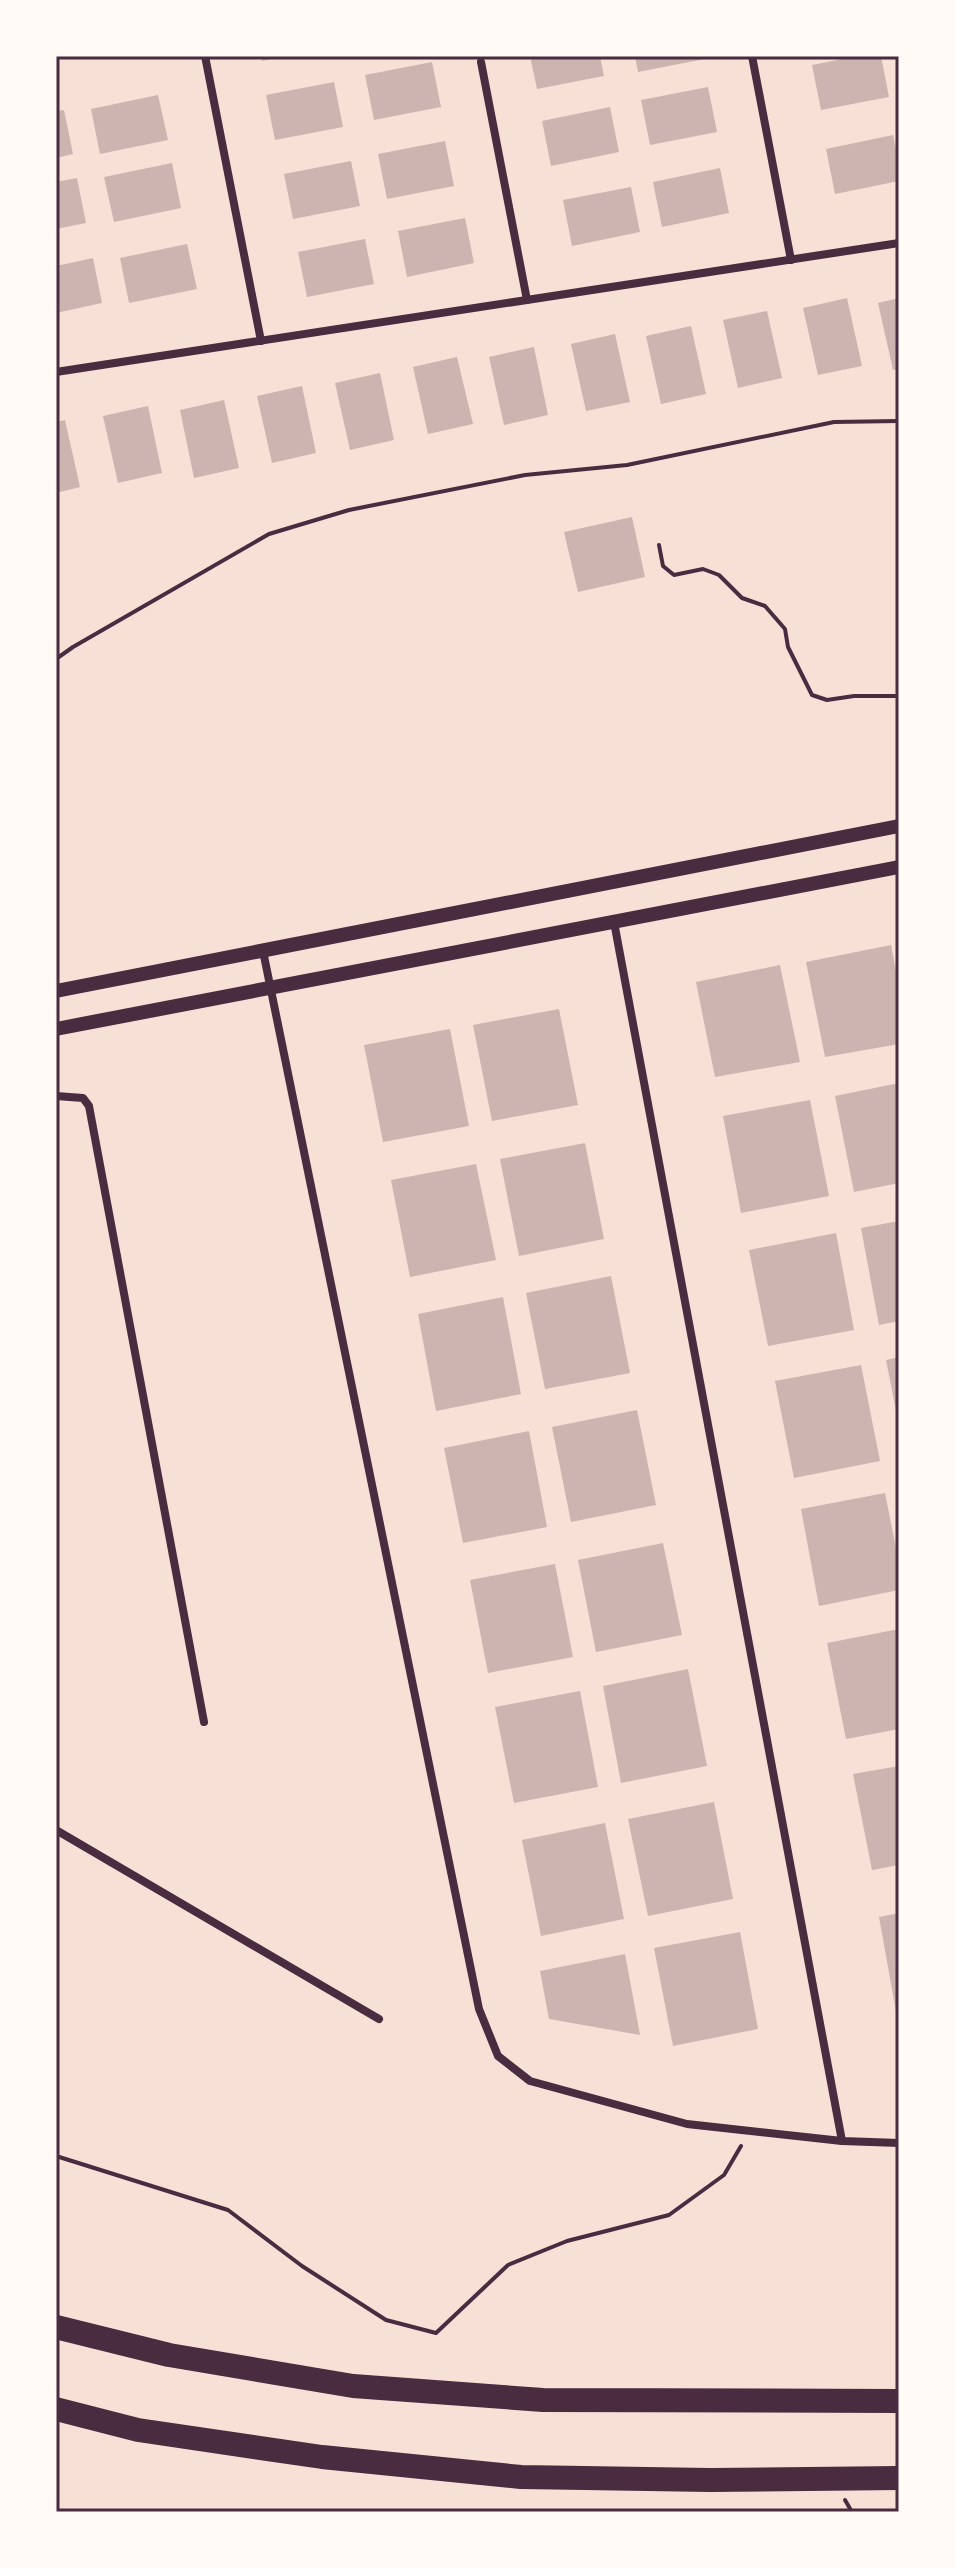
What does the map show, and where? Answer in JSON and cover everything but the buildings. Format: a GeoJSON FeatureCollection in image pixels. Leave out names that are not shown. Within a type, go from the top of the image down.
{"type":"FeatureCollection","features":[{"type":"Feature","properties":{"kind":"highway"},"geometry":{"type":"LineString","coordinates":[[56,2327],[169,2355],[353,2386],[543,2400],[899,2401]]}},
{"type":"Feature","properties":{"kind":"highway"},"geometry":{"type":"LineString","coordinates":[[56,2409],[138,2430],[322,2457],[521,2477],[710,2480],[899,2478]]}},
{"type":"Feature","properties":{"kind":"street"},"geometry":{"type":"LineString","coordinates":[[205,56],[261,341]]}},
{"type":"Feature","properties":{"kind":"street"},"geometry":{"type":"LineString","coordinates":[[752,56],[791,260]]}},
{"type":"Feature","properties":{"kind":"street"},"geometry":{"type":"LineString","coordinates":[[481,62],[527,300]]}},
{"type":"Feature","properties":{"kind":"street"},"geometry":{"type":"LineString","coordinates":[[56,372],[899,243]]}},
{"type":"Feature","properties":{"kind":"street"},"geometry":{"type":"LineString","coordinates":[[56,991],[899,826]]}},
{"type":"Feature","properties":{"kind":"street"},"geometry":{"type":"LineString","coordinates":[[56,1029],[899,867]]}},
{"type":"Feature","properties":{"kind":"street"},"geometry":{"type":"LineString","coordinates":[[614,922],[842,2141]]}},
{"type":"Feature","properties":{"kind":"street"},"geometry":{"type":"LineString","coordinates":[[263,951],[479,2009],[498,2056],[530,2081],[687,2124],[842,2141],[899,2143]]}},
{"type":"Feature","properties":{"kind":"street"},"geometry":{"type":"LineString","coordinates":[[56,1096],[83,1098],[89,1106],[204,1722]]}},
{"type":"Feature","properties":{"kind":"street"},"geometry":{"type":"LineString","coordinates":[[56,1830],[379,2019]]}},
{"type":"Feature","properties":{"kind":"path"},"geometry":{"type":"LineString","coordinates":[[56,659],[269,534],[349,510],[525,475],[627,465],[834,422],[899,421]]}},
{"type":"Feature","properties":{"kind":"path"},"geometry":{"type":"LineString","coordinates":[[659,545],[663,566],[674,575],[703,569],[719,575],[742,598],[765,606],[785,629],[788,647],[812,695],[827,700],[854,696],[899,696]]}},
{"type":"Feature","properties":{"kind":"path"},"geometry":{"type":"LineString","coordinates":[[56,2156],[228,2210],[302,2266],[386,2320],[436,2333],[508,2265],[567,2241],[669,2215],[724,2175],[751,2131]]}}]}
